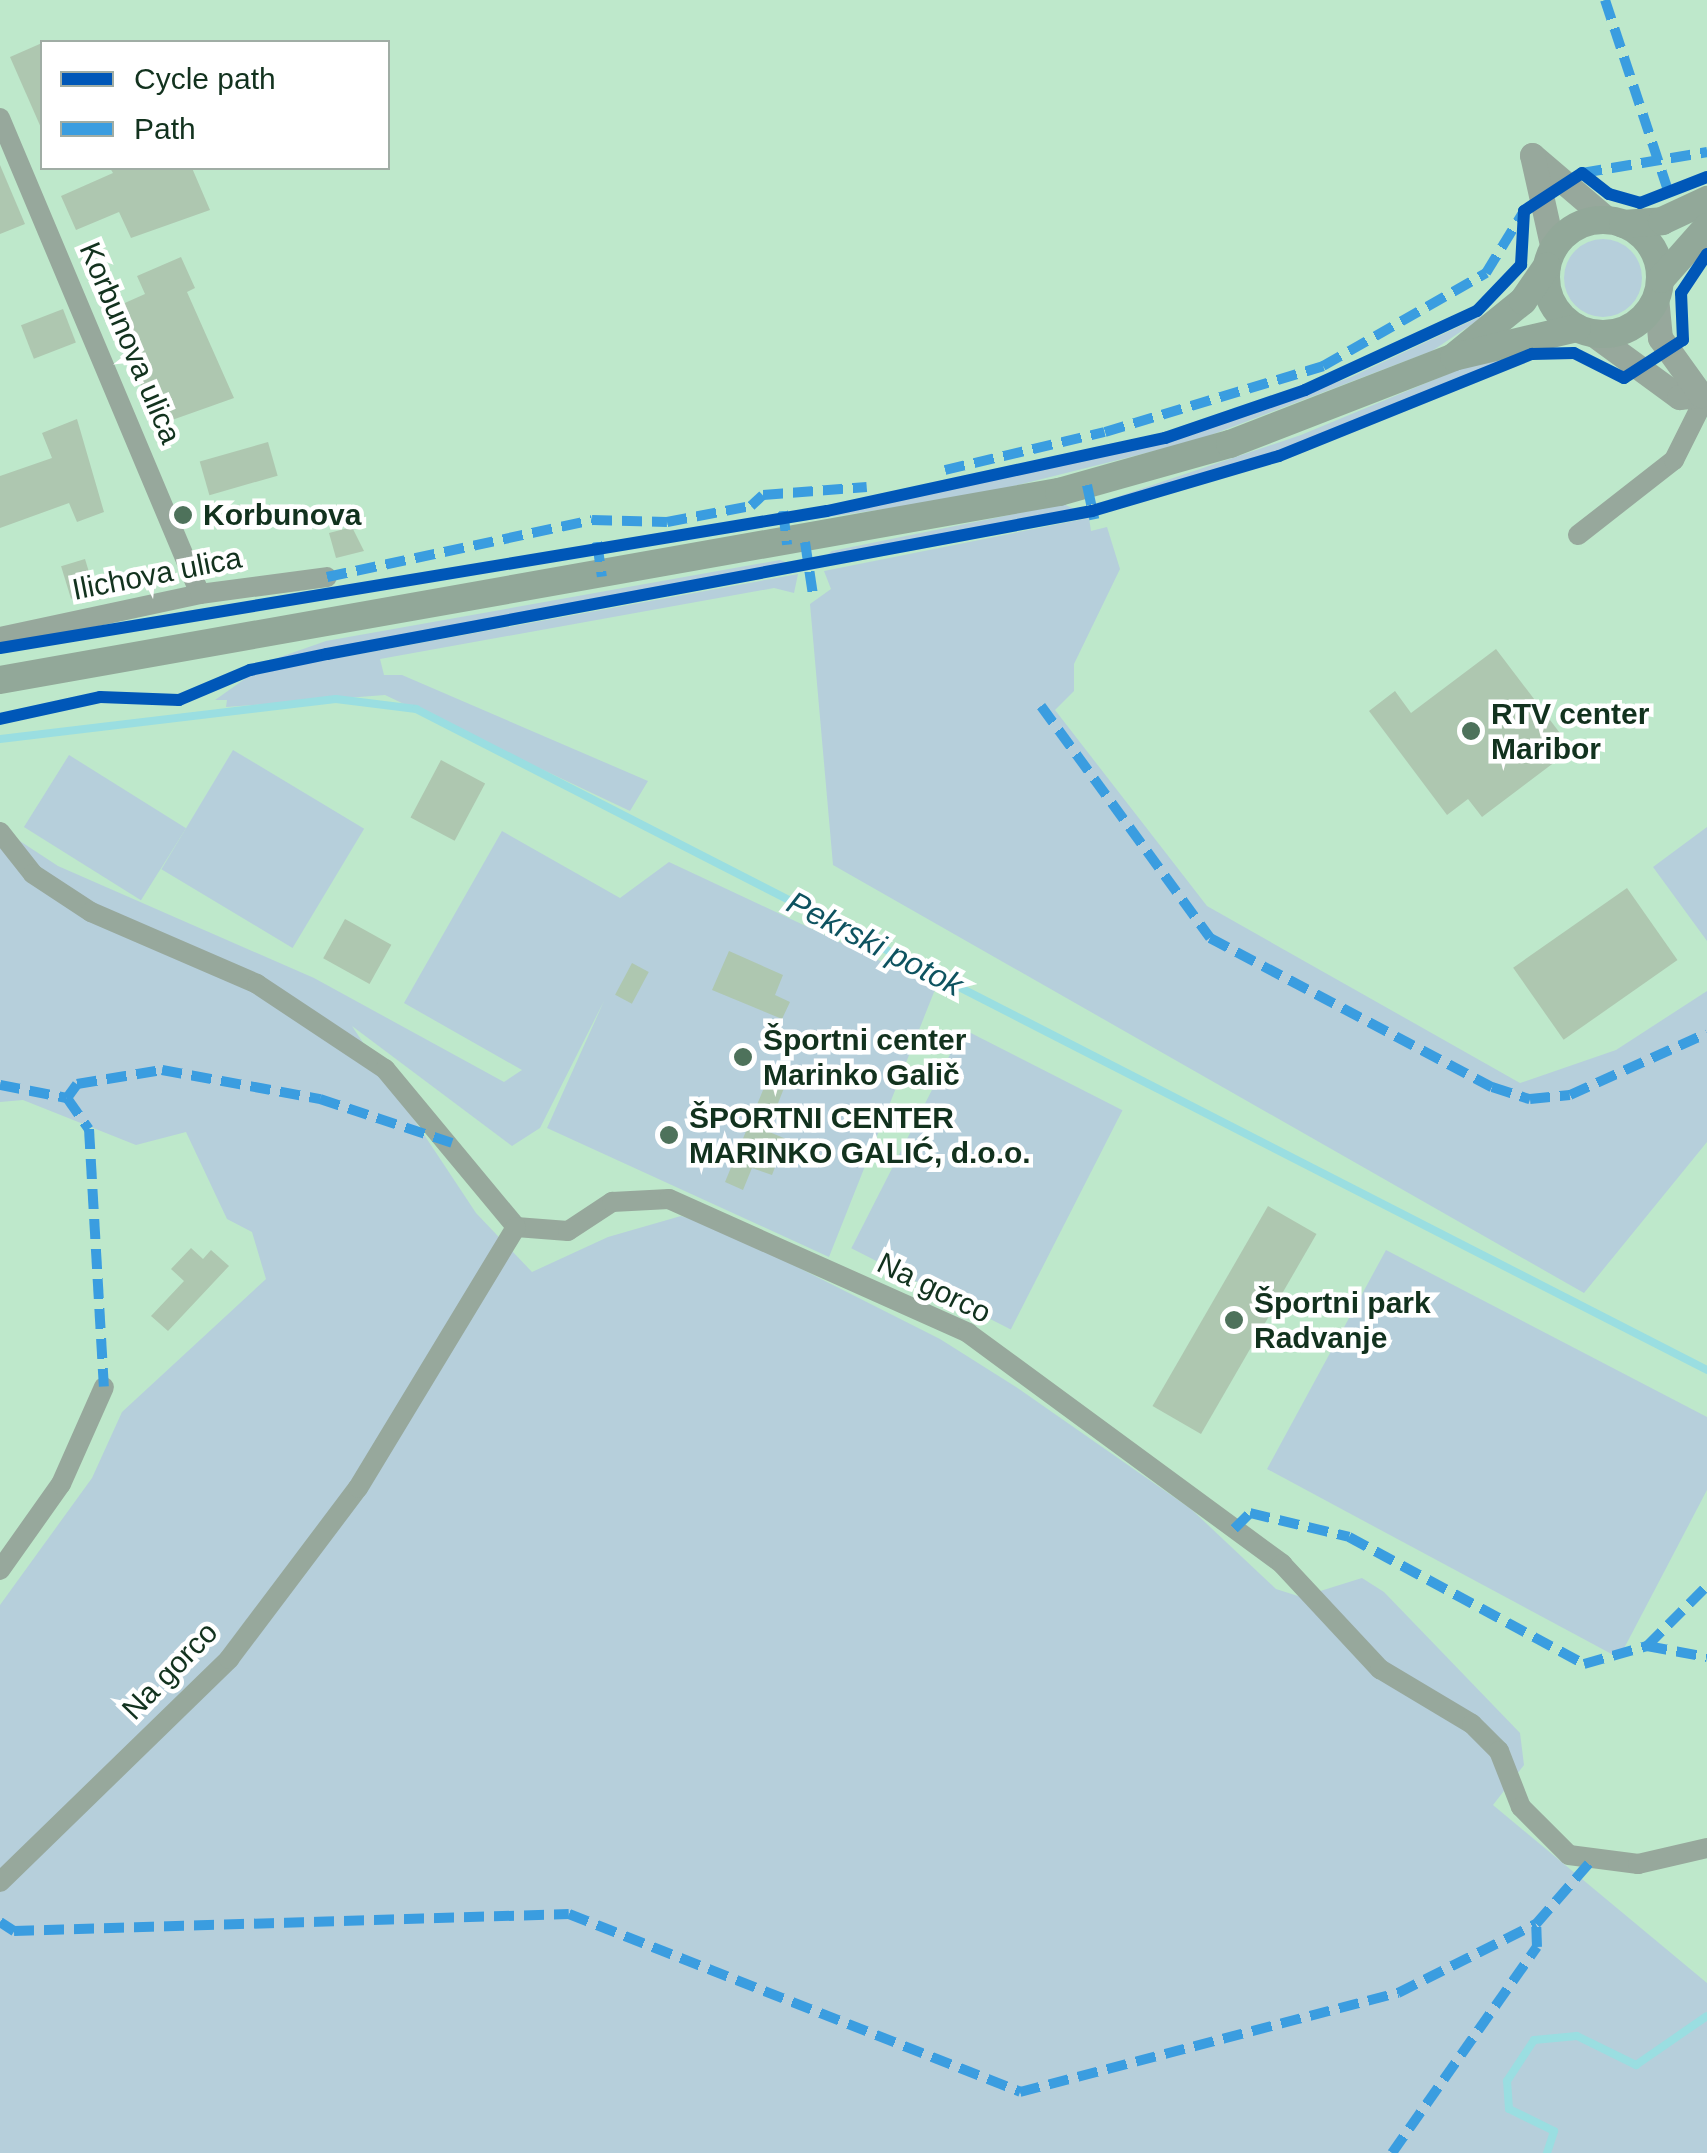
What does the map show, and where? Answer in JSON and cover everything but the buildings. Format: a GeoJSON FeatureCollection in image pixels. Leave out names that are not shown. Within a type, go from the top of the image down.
{"type":"FeatureCollection","features":[{"type":"Feature","properties":{"kind":"main road"},"geometry":{"type":"LineString","coordinates":[[1454,356],[1524,301],[1550,257],[1576,225],[1662,221],[1707,200]]}},
{"type":"Feature","properties":{"kind":"main road"},"geometry":{"type":"LineString","coordinates":[[1616,222],[1650,246],[1658,288]]}},
{"type":"Feature","properties":{"kind":"main road"},"geometry":{"type":"LineString","coordinates":[[0,680],[974,511],[1230,444],[1454,356],[1585,331],[1630,328],[1707,227]]}},
{"type":"Feature","properties":{"kind":"main road"},"geometry":{"type":"LineString","coordinates":[[1550,257],[1550,300],[1585,331]]}},
{"type":"Feature","properties":{"kind":"street","name":"Korbunova ulica"},"geometry":{"type":"LineString","coordinates":[[0,118],[200,594]]}},
{"type":"Feature","properties":{"kind":"street"},"geometry":{"type":"LineString","coordinates":[[1550,257],[1532,155],[1616,222]]}},
{"type":"Feature","properties":{"kind":"street"},"geometry":{"type":"LineString","coordinates":[[1658,288],[1660,338],[1704,395]]}},
{"type":"Feature","properties":{"kind":"street"},"geometry":{"type":"LineString","coordinates":[[1585,331],[1678,397],[1704,395]]}},
{"type":"Feature","properties":{"kind":"street"},"geometry":{"type":"LineString","coordinates":[[1578,535],[1674,460],[1704,395]]}},
{"type":"Feature","properties":{"kind":"street","name":"Ilichova ulica"},"geometry":{"type":"LineString","coordinates":[[0,637],[200,594],[327,577]]}},
{"type":"Feature","properties":{"kind":"street"},"geometry":{"type":"LineString","coordinates":[[0,832],[34,874],[91,912],[257,984],[385,1069],[516,1227]]}},
{"type":"Feature","properties":{"kind":"street","name":"Na gorco"},"geometry":{"type":"LineString","coordinates":[[0,1882],[228,1659],[358,1488],[516,1227],[568,1232],[612,1202],[642,1198],[669,1199],[739,1224],[968,1333],[1282,1564],[1380,1668],[1472,1724],[1498,1751],[1521,1807],[1569,1855],[1638,1864],[1707,1848]]}},
{"type":"Feature","properties":{"kind":"street"},"geometry":{"type":"LineString","coordinates":[[0,1570],[61,1484],[104,1387]]}},
{"type":"Feature","properties":{"kind":"shaded area"},"geometry":{"type":"Polygon","coordinates":[[[1603,239],[1631,250],[1642,278],[1631,306],[1603,317],[1575,306],[1564,278],[1575,250],[1603,239]]]}},
{"type":"Feature","properties":{"kind":"shaded area"},"geometry":{"type":"Polygon","coordinates":[[[1490,312],[1432,351],[1198,440],[970,497],[800,521],[1146,447],[1349,378],[1490,312]]]}},
{"type":"Feature","properties":{"kind":"shaded area"},"geometry":{"type":"Polygon","coordinates":[[[1511,357],[1282,450],[1102,502],[1301,435],[1472,364],[1511,357]]]}},
{"type":"Feature","properties":{"kind":"shaded area"},"geometry":{"type":"Polygon","coordinates":[[[1063,504],[1077,510],[819,561],[832,551],[1063,504]]]}},
{"type":"Feature","properties":{"kind":"shaded area"},"geometry":{"type":"Polygon","coordinates":[[[1089,518],[1091,531],[1107,527],[1120,569],[1074,664],[1074,691],[1055,710],[1207,906],[1520,1083],[1616,1050],[1707,991],[1707,1142],[1584,1293],[833,865],[810,604],[831,589],[824,571],[1089,518]]]}},
{"type":"Feature","properties":{"kind":"shaded area"},"geometry":{"type":"Polygon","coordinates":[[[780,560],[793,565],[243,670],[326,641],[780,560]]]}},
{"type":"Feature","properties":{"kind":"shaded area"},"geometry":{"type":"Polygon","coordinates":[[[798,574],[794,593],[774,588],[380,659],[384,675],[402,675],[648,781],[630,811],[385,695],[226,707],[227,700],[215,700],[249,676],[294,666],[798,574]]]}},
{"type":"Feature","properties":{"kind":"shaded area"},"geometry":{"type":"Polygon","coordinates":[[[233,750],[364,829],[293,948],[161,869],[233,750]]]}},
{"type":"Feature","properties":{"kind":"shaded area"},"geometry":{"type":"Polygon","coordinates":[[[69,755],[186,828],[141,900],[24,827],[69,755]]]}},
{"type":"Feature","properties":{"kind":"shaded area"},"geometry":{"type":"Polygon","coordinates":[[[1707,827],[1707,941],[1653,867],[1707,827]]]}},
{"type":"Feature","properties":{"kind":"shaded area"},"geometry":{"type":"Polygon","coordinates":[[[0,828],[58,866],[314,978],[504,1082],[522,1070],[404,1003],[502,831],[620,898],[669,862],[936,987],[829,1257],[547,1128],[604,1001],[540,1128],[512,1146],[352,1026],[476,1213],[532,1272],[608,1237],[681,1216],[722,1229],[940,1339],[1019,1389],[1191,1509],[1276,1589],[1301,1597],[1362,1578],[1384,1592],[1520,1733],[1524,1765],[1493,1805],[1707,1983],[1707,2153],[0,2153],[0,1605],[92,1478],[122,1412],[266,1279],[252,1232],[227,1219],[186,1132],[136,1145],[23,1100],[0,1102],[0,828]]]}},
{"type":"Feature","properties":{"kind":"shaded area"},"geometry":{"type":"Polygon","coordinates":[[[963,1029],[1122,1110],[1011,1329],[851,1248],[963,1029]]]}},
{"type":"Feature","properties":{"kind":"shaded area"},"geometry":{"type":"Polygon","coordinates":[[[1386,1250],[1707,1417],[1707,1490],[1619,1658],[1267,1469],[1386,1250]]]}},
{"type":"Feature","properties":{"kind":"waterway","name":"Pekrski potok"},"geometry":{"type":"LineString","coordinates":[[0,739],[336,699],[416,709],[1707,1370]]}},
{"type":"Feature","properties":{"kind":"waterway"},"geometry":{"type":"LineString","coordinates":[[1547,2153],[1554,2131],[1509,2109],[1507,2081],[1534,2040],[1577,2036],[1636,2065],[1707,2016]]}},
{"type":"Feature","properties":{"kind":"marked path"},"geometry":{"type":"LineString","coordinates":[[1605,0],[1670,197]]}},
{"type":"Feature","properties":{"kind":"marked path"},"geometry":{"type":"LineString","coordinates":[[1582,173],[1707,152]]}},
{"type":"Feature","properties":{"kind":"marked path"},"geometry":{"type":"LineString","coordinates":[[945,470],[1105,432],[1323,366],[1486,273],[1524,211]]}},
{"type":"Feature","properties":{"kind":"marked path"},"geometry":{"type":"LineString","coordinates":[[1087,485],[1094,519]]}},
{"type":"Feature","properties":{"kind":"marked path"},"geometry":{"type":"LineString","coordinates":[[327,577],[592,520],[667,522],[751,506],[763,495],[867,487]]}},
{"type":"Feature","properties":{"kind":"marked path"},"geometry":{"type":"LineString","coordinates":[[783,511],[787,545]]}},
{"type":"Feature","properties":{"kind":"marked path"},"geometry":{"type":"LineString","coordinates":[[597,542],[602,577]]}},
{"type":"Feature","properties":{"kind":"marked path"},"geometry":{"type":"LineString","coordinates":[[805,542],[813,595]]}},
{"type":"Feature","properties":{"kind":"marked path"},"geometry":{"type":"LineString","coordinates":[[1041,706],[1210,938],[1492,1087],[1530,1099],[1570,1095],[1707,1033]]}},
{"type":"Feature","properties":{"kind":"marked path"},"geometry":{"type":"LineString","coordinates":[[67,1098],[77,1084],[162,1070],[320,1099],[452,1143]]}},
{"type":"Feature","properties":{"kind":"marked path"},"geometry":{"type":"LineString","coordinates":[[0,1085],[67,1098],[89,1129],[104,1387]]}},
{"type":"Feature","properties":{"kind":"marked path"},"geometry":{"type":"LineString","coordinates":[[1234,1529],[1250,1513],[1349,1537],[1584,1664],[1647,1646],[1707,1657]]}},
{"type":"Feature","properties":{"kind":"marked path"},"geometry":{"type":"LineString","coordinates":[[1647,1646],[1707,1586]]}},
{"type":"Feature","properties":{"kind":"marked path"},"geometry":{"type":"LineString","coordinates":[[0,1922],[14,1931],[569,1914],[1020,2092],[1398,1993],[1536,1924],[1590,1862]]}},
{"type":"Feature","properties":{"kind":"marked path"},"geometry":{"type":"LineString","coordinates":[[1392,2153],[1537,1947],[1536,1924]]}},
{"type":"Feature","properties":{"kind":"cycle path"},"geometry":{"type":"LineString","coordinates":[[0,648],[827,511],[1165,438],[1305,390],[1477,311],[1521,265],[1524,211],[1582,173],[1609,194],[1640,203],[1707,177]]}},
{"type":"Feature","properties":{"kind":"cycle path"},"geometry":{"type":"LineString","coordinates":[[0,719],[100,697],[179,700],[250,670],[327,654],[1092,511],[1279,456],[1532,354],[1574,353],[1624,378],[1683,340],[1681,293],[1707,254]]}},
{"type":"Feature","properties":{"kind":"place","name":"Korbunova"},"geometry":{"type":"Point","coordinates":[183,515]}},
{"type":"Feature","properties":{"kind":"place","name":"RTV center Maribor"},"geometry":{"type":"Point","coordinates":[1471,731]}},
{"type":"Feature","properties":{"kind":"place","name":"Športni center Marinko Galič"},"geometry":{"type":"Point","coordinates":[743,1057]}},
{"type":"Feature","properties":{"kind":"place","name":"ŠPORTNI CENTER MARINKO GALIĆ, d.o.o."},"geometry":{"type":"Point","coordinates":[669,1135]}},
{"type":"Feature","properties":{"kind":"place","name":"Športni park Radvanje"},"geometry":{"type":"Point","coordinates":[1234,1320]}}]}
